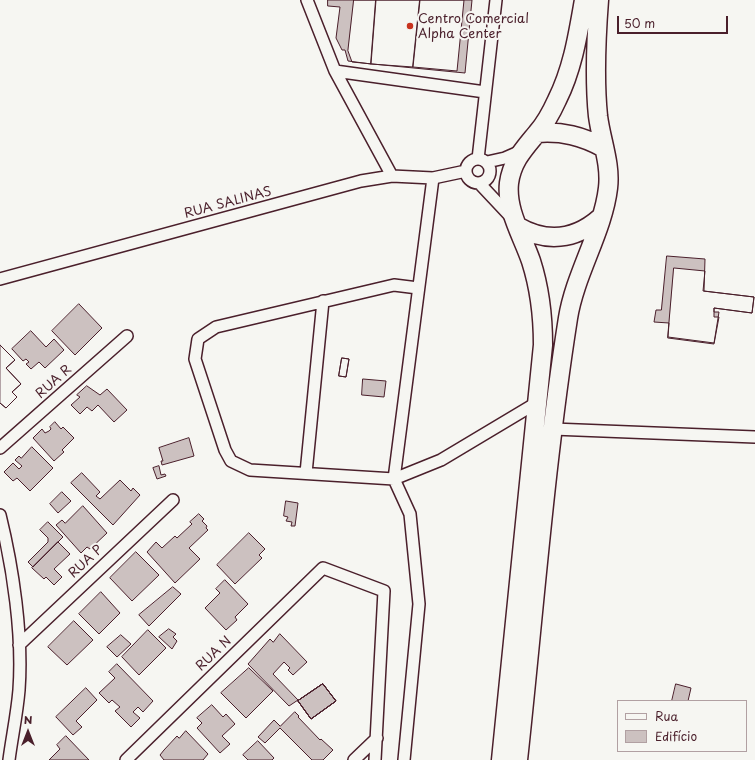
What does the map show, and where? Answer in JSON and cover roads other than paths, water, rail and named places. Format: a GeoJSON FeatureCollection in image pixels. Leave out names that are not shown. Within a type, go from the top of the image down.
{"type":"FeatureCollection","features":[{"type":"Feature","properties":{"kind":"main road"},"geometry":{"type":"LineString","coordinates":[[501,760],[543,345],[541,303],[531,262],[510,205],[509,183],[515,160],[521,150],[537,133],[548,117],[565,82],[577,41],[584,0]]}},
{"type":"Feature","properties":{"kind":"main road"},"geometry":{"type":"LineString","coordinates":[[518,760],[553,429],[569,315],[577,285],[600,218],[608,186],[608,173],[598,118],[595,76],[595,42],[599,0]]}},
{"type":"Feature","properties":{"kind":"main road"},"geometry":{"type":"LineString","coordinates":[[537,133],[570,134],[582,137],[604,148]]}},
{"type":"Feature","properties":{"kind":"main road"},"geometry":{"type":"LineString","coordinates":[[517,226],[538,236],[560,238],[582,231],[600,218]]}},
{"type":"Feature","properties":{"kind":"street"},"geometry":{"type":"LineString","coordinates":[[307,0],[335,71],[392,176]]}},
{"type":"Feature","properties":{"kind":"street"},"geometry":{"type":"LineString","coordinates":[[478,183],[487,179],[491,170],[482,160],[485,92],[496,0]]}},
{"type":"Feature","properties":{"kind":"street"},"geometry":{"type":"LineString","coordinates":[[335,71],[485,92]]}},
{"type":"Feature","properties":{"kind":"street"},"geometry":{"type":"LineString","coordinates":[[517,226],[501,205],[478,183],[470,180],[466,171],[470,162],[505,158],[521,150]]}},
{"type":"Feature","properties":{"kind":"street","name":"RUA SALINAS"},"geometry":{"type":"LineString","coordinates":[[0,279],[361,181],[392,176],[433,178],[466,171]]}},
{"type":"Feature","properties":{"kind":"street"},"geometry":{"type":"LineString","coordinates":[[404,760],[419,604],[410,514],[394,479],[433,178]]}},
{"type":"Feature","properties":{"kind":"street"},"geometry":{"type":"LineString","coordinates":[[418,288],[394,285],[324,301],[216,327],[198,339],[195,359],[225,450],[231,461],[250,470],[394,479],[441,460],[538,402]]}},
{"type":"Feature","properties":{"kind":"street"},"geometry":{"type":"LineString","coordinates":[[306,473],[324,301]]}},
{"type":"Feature","properties":{"kind":"street","name":"RUA R"},"geometry":{"type":"LineString","coordinates":[[0,448],[126,336]]}},
{"type":"Feature","properties":{"kind":"street"},"geometry":{"type":"LineString","coordinates":[[553,429],[755,437]]}},
{"type":"Feature","properties":{"kind":"street","name":"RUA P"},"geometry":{"type":"LineString","coordinates":[[19,645],[173,500]]}},
{"type":"Feature","properties":{"kind":"street"},"geometry":{"type":"LineString","coordinates":[[0,515],[10,553],[19,645],[19,690],[9,760]]}},
{"type":"Feature","properties":{"kind":"street"},"geometry":{"type":"LineString","coordinates":[[0,562],[10,553]]}},
{"type":"Feature","properties":{"kind":"street","name":"RUA N"},"geometry":{"type":"LineString","coordinates":[[126,760],[322,568],[384,591],[377,738]]}},
{"type":"Feature","properties":{"kind":"street"},"geometry":{"type":"LineString","coordinates":[[354,760],[377,738]]}},
{"type":"Feature","properties":{"kind":"street"},"geometry":{"type":"LineString","coordinates":[[375,760],[377,738]]}},
{"type":"Feature","properties":{"kind":"place","name":"Centro Comercial Alpha Center"},"geometry":{"type":"Point","coordinates":[410,26]}}]}
